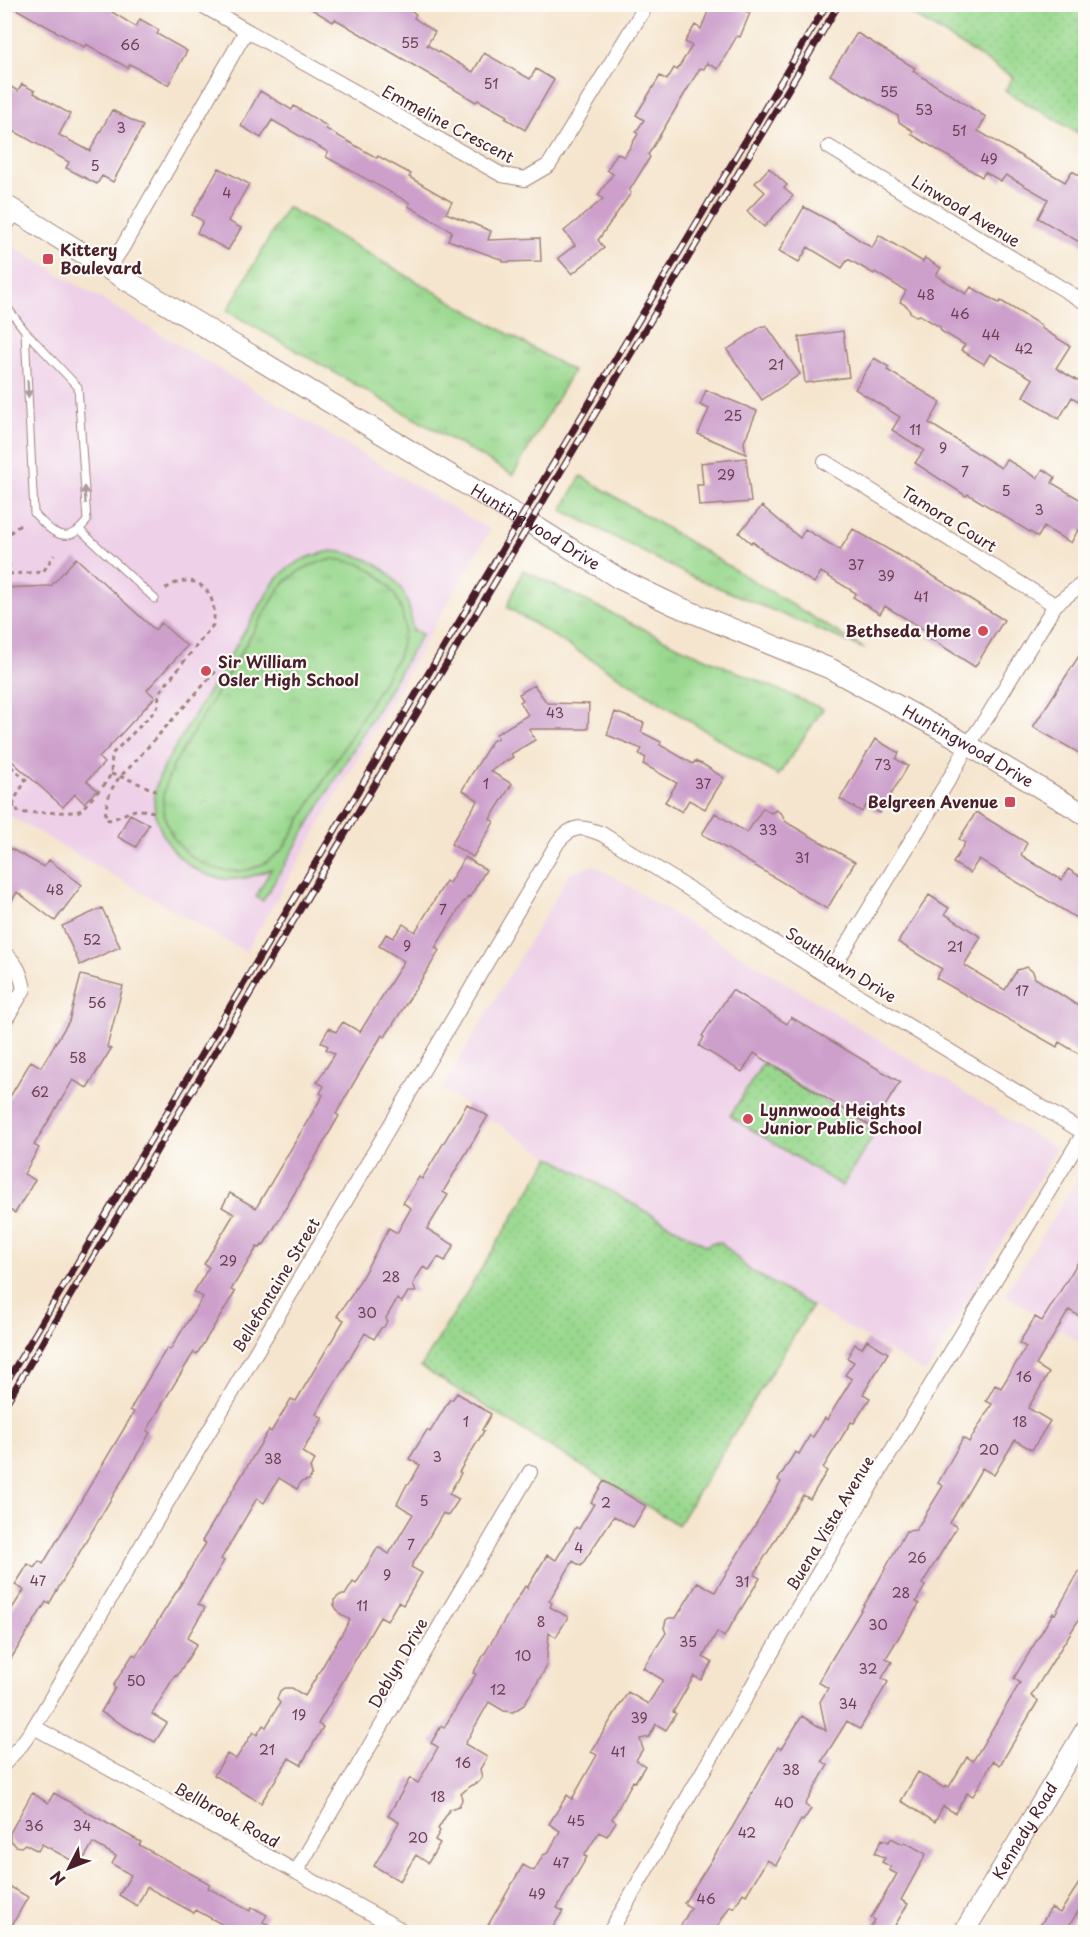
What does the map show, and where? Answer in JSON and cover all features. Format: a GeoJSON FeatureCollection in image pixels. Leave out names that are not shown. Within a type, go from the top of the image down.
{"type":"FeatureCollection","features":[{"type":"Feature","properties":{"kind":"street","name":"Emmeline Crescent"},"geometry":{"type":"LineString","coordinates":[[200,4],[502,175],[525,179],[549,165],[647,4]]}},
{"type":"Feature","properties":{"kind":"street"},"geometry":{"type":"LineString","coordinates":[[108,268],[122,248],[246,31]]}},
{"type":"Feature","properties":{"kind":"street","name":"Linwood Avenue"},"geometry":{"type":"LineString","coordinates":[[829,147],[1086,303]]}},
{"type":"Feature","properties":{"kind":"street","name":"Huntingwood Drive"},"geometry":{"type":"LineString","coordinates":[[11,209],[618,578],[674,605],[831,669],[968,745],[1086,815]]}},
{"type":"Feature","properties":{"kind":"street","name":"Tamora Court"},"geometry":{"type":"LineString","coordinates":[[825,462],[1055,605]]}},
{"type":"Feature","properties":{"kind":"street"},"geometry":{"type":"LineString","coordinates":[[828,976],[1055,605],[1086,581]]}},
{"type":"Feature","properties":{"kind":"street","name":"Southlawn Drive"},"geometry":{"type":"LineString","coordinates":[[578,827],[602,834],[1085,1134]]}},
{"type":"Feature","properties":{"kind":"street","name":"Bellefontaine Street"},"geometry":{"type":"LineString","coordinates":[[4,1764],[34,1726],[558,842],[567,831],[578,827]]}},
{"type":"Feature","properties":{"kind":"street"},"geometry":{"type":"LineString","coordinates":[[4,953],[14,960],[24,989],[4,1022]]}},
{"type":"Feature","properties":{"kind":"street","name":"Buena Vista Avenue"},"geometry":{"type":"LineString","coordinates":[[610,1932],[794,1614],[939,1370],[1085,1134]]}},
{"type":"Feature","properties":{"kind":"street","name":"Deblyn Drive"},"geometry":{"type":"LineString","coordinates":[[296,1872],[530,1472]]}},
{"type":"Feature","properties":{"kind":"street","name":"Bellbrook Road"},"geometry":{"type":"LineString","coordinates":[[34,1726],[405,1932]]}},
{"type":"Feature","properties":{"kind":"street","name":"Kennedy Road"},"geometry":{"type":"LineString","coordinates":[[964,1932],[1086,1729]]}},
{"type":"Feature","properties":{"kind":"lane"},"geometry":{"type":"LineString","coordinates":[[4,235],[11,209]]}},
{"type":"Feature","properties":{"kind":"lane"},"geometry":{"type":"LineString","coordinates":[[4,303],[26,331],[78,387],[87,520],[76,532],[65,535],[55,533],[46,527],[34,513],[26,331]]}},
{"type":"Feature","properties":{"kind":"lane"},"geometry":{"type":"LineString","coordinates":[[79,529],[155,598]]}},
{"type":"Feature","properties":{"kind":"path"},"geometry":{"type":"LineString","coordinates":[[20,525],[7,535],[10,574],[43,572],[54,555]]}},
{"type":"Feature","properties":{"kind":"path"},"geometry":{"type":"LineString","coordinates":[[4,760],[26,780],[13,802],[19,813],[77,812],[81,810],[111,774],[112,754],[151,716],[158,706],[159,693],[213,625],[215,616],[213,598],[202,586],[195,582],[181,581],[161,592]]}},
{"type":"Feature","properties":{"kind":"path"},"geometry":{"type":"LineString","coordinates":[[154,812],[136,808],[119,817],[106,820],[106,806],[115,781],[225,661]]}},
{"type":"Feature","properties":{"kind":"path"},"geometry":{"type":"LineString","coordinates":[[111,774],[156,791]]}},
{"type":"Feature","properties":{"kind":"path"},"geometry":{"type":"LineString","coordinates":[[4,813],[15,806]]}},
{"type":"Feature","properties":{"kind":"shaded area","name":"Sir William Osler High School"},"geometry":{"type":"Polygon","coordinates":[[[5,242],[490,530],[246,952],[5,813],[5,242]]]}},
{"type":"Feature","properties":{"kind":"shaded area","name":"Lynnwood Heights Junior Public School"},"geometry":{"type":"Polygon","coordinates":[[[594,865],[1056,1149],[926,1373],[550,1157],[442,1089],[570,873],[594,865]]]}},
{"type":"Feature","properties":{"kind":"shaded area"},"geometry":{"type":"Polygon","coordinates":[[[1085,1167],[1085,1345],[1005,1295],[1085,1167]]]}},
{"type":"Feature","properties":{"kind":"green space"},"geometry":{"type":"Polygon","coordinates":[[[897,5],[1085,5],[1085,137],[1005,91],[1013,77],[897,5]]]}},
{"type":"Feature","properties":{"kind":"green space"},"geometry":{"type":"Polygon","coordinates":[[[287,207],[573,371],[513,475],[227,311],[287,207]]]}},
{"type":"Feature","properties":{"kind":"green space"},"geometry":{"type":"Polygon","coordinates":[[[581,476],[865,649],[686,574],[562,510],[581,476]]]}},
{"type":"Feature","properties":{"kind":"green space"},"geometry":{"type":"Polygon","coordinates":[[[332,551],[364,558],[389,574],[399,585],[406,599],[412,632],[414,630],[422,634],[263,901],[256,897],[271,869],[254,876],[236,879],[220,878],[192,867],[169,845],[161,831],[156,817],[154,795],[168,759],[276,579],[308,557],[332,551]],[[334,559],[304,569],[291,577],[279,589],[172,768],[163,799],[164,815],[169,830],[178,843],[201,863],[216,869],[247,870],[271,859],[283,849],[398,657],[404,624],[399,605],[390,587],[366,567],[334,559]]]}},
{"type":"Feature","properties":{"kind":"green space"},"geometry":{"type":"Polygon","coordinates":[[[334,559],[354,562],[366,567],[390,587],[399,605],[404,624],[398,657],[283,849],[271,859],[247,870],[216,869],[201,863],[178,843],[169,830],[164,815],[163,799],[172,768],[279,589],[291,577],[304,569],[334,559]]]}},
{"type":"Feature","properties":{"kind":"green space"},"geometry":{"type":"Polygon","coordinates":[[[523,570],[680,647],[823,709],[778,776],[507,607],[523,570]]]}},
{"type":"Feature","properties":{"kind":"green space"},"geometry":{"type":"Polygon","coordinates":[[[763,1063],[875,1133],[842,1186],[730,1116],[763,1063]]]}},
{"type":"Feature","properties":{"kind":"green space"},"geometry":{"type":"Polygon","coordinates":[[[550,1157],[707,1246],[710,1243],[721,1242],[748,1269],[812,1306],[678,1525],[421,1367],[550,1157]]]}},
{"type":"Feature","properties":{"kind":"building"},"geometry":{"type":"Polygon","coordinates":[[[7,4],[116,4],[112,12],[136,27],[140,19],[159,30],[157,34],[187,51],[168,85],[130,64],[128,68],[86,44],[84,47],[7,4]]]}},
{"type":"Feature","properties":{"kind":"building"},"geometry":{"type":"Polygon","coordinates":[[[303,4],[389,4],[398,10],[401,5],[416,14],[414,18],[435,32],[427,45],[473,72],[484,53],[530,79],[536,69],[554,80],[525,130],[505,118],[507,116],[478,100],[476,102],[335,19],[333,22],[303,4]]]}},
{"type":"Feature","properties":{"kind":"building"},"geometry":{"type":"Polygon","coordinates":[[[711,4],[728,9],[729,5],[750,13],[740,37],[737,36],[718,69],[707,63],[704,69],[700,68],[648,155],[650,157],[629,191],[631,193],[598,240],[604,248],[572,274],[558,258],[575,245],[564,231],[603,199],[598,195],[613,174],[607,170],[617,153],[624,157],[644,120],[636,115],[660,76],[667,80],[674,68],[677,70],[692,46],[685,42],[695,25],[701,29],[711,4]]]}},
{"type":"Feature","properties":{"kind":"building"},"geometry":{"type":"Polygon","coordinates":[[[857,33],[915,68],[913,71],[986,117],[978,131],[1065,182],[1072,171],[1086,179],[1086,246],[1038,218],[1048,199],[1006,175],[1001,181],[985,172],[982,177],[911,134],[913,131],[899,122],[898,116],[830,75],[857,33]]]}},
{"type":"Feature","properties":{"kind":"building"},"geometry":{"type":"Polygon","coordinates":[[[4,83],[18,91],[22,84],[70,114],[59,135],[90,151],[112,110],[143,126],[113,182],[102,176],[97,184],[66,168],[69,162],[14,131],[4,148],[4,83]]]}},
{"type":"Feature","properties":{"kind":"building"},"geometry":{"type":"Polygon","coordinates":[[[260,91],[292,110],[294,106],[327,126],[326,129],[411,174],[409,177],[452,202],[446,213],[491,231],[488,240],[540,238],[541,261],[503,262],[503,260],[448,240],[452,231],[408,206],[410,203],[326,157],[328,152],[272,120],[261,138],[241,126],[260,91]]]}},
{"type":"Feature","properties":{"kind":"building"},"geometry":{"type":"Polygon","coordinates":[[[219,168],[249,184],[228,221],[241,228],[228,250],[197,233],[203,221],[192,215],[219,168]]]}},
{"type":"Feature","properties":{"kind":"building"},"geometry":{"type":"Polygon","coordinates":[[[769,168],[787,185],[784,188],[793,196],[764,227],[747,211],[765,192],[755,183],[769,168]]]}},
{"type":"Feature","properties":{"kind":"building"},"geometry":{"type":"Polygon","coordinates":[[[804,207],[872,248],[879,235],[923,262],[925,258],[941,268],[936,275],[966,294],[971,287],[999,303],[1001,301],[1042,326],[1041,328],[1070,346],[1056,368],[1086,386],[1086,406],[1072,397],[1059,419],[1023,396],[1033,379],[990,354],[984,364],[961,350],[965,345],[920,315],[916,316],[900,302],[906,291],[875,272],[874,274],[848,259],[842,268],[808,247],[799,262],[779,251],[804,207]]]}},
{"type":"Feature","properties":{"kind":"building"},"geometry":{"type":"Polygon","coordinates":[[[766,325],[800,374],[762,400],[727,350],[766,325]]]}},
{"type":"Feature","properties":{"kind":"building"},"geometry":{"type":"Polygon","coordinates":[[[843,331],[849,377],[805,383],[799,337],[843,331]]]}},
{"type":"Feature","properties":{"kind":"building"},"geometry":{"type":"Polygon","coordinates":[[[874,358],[889,367],[887,370],[941,402],[929,423],[1001,468],[1006,459],[1037,478],[1043,469],[1055,477],[1052,483],[1086,503],[1086,534],[1078,530],[1071,543],[1044,527],[1038,537],[968,494],[966,496],[915,463],[924,450],[892,430],[900,417],[855,389],[874,358]]]}},
{"type":"Feature","properties":{"kind":"building"},"geometry":{"type":"Polygon","coordinates":[[[706,390],[757,411],[744,442],[746,454],[698,434],[709,409],[700,405],[706,390]]]}},
{"type":"Feature","properties":{"kind":"building"},"geometry":{"type":"Polygon","coordinates":[[[746,458],[751,502],[699,506],[697,485],[703,485],[701,463],[746,458]]]}},
{"type":"Feature","properties":{"kind":"building"},"geometry":{"type":"Polygon","coordinates":[[[762,506],[800,538],[805,529],[840,550],[853,529],[1004,620],[975,667],[928,637],[930,633],[885,606],[880,614],[853,597],[856,593],[821,572],[814,583],[770,556],[752,541],[751,543],[739,533],[762,506]]]}},
{"type":"Feature","properties":{"kind":"building"},"geometry":{"type":"Polygon","coordinates":[[[76,558],[155,630],[161,623],[187,646],[147,690],[155,697],[99,758],[104,763],[87,781],[97,790],[84,803],[75,794],[63,807],[4,754],[4,588],[51,586],[76,558]]]}},
{"type":"Feature","properties":{"kind":"building"},"geometry":{"type":"Polygon","coordinates":[[[1086,645],[1086,757],[1033,727],[1086,645]]]}},
{"type":"Feature","properties":{"kind":"building"},"geometry":{"type":"Polygon","coordinates":[[[534,685],[547,703],[589,704],[588,729],[529,729],[535,740],[511,754],[513,757],[490,771],[512,784],[490,819],[494,822],[473,857],[451,844],[478,800],[462,790],[492,741],[498,738],[496,734],[528,715],[520,702],[523,700],[519,694],[534,685]]]}},
{"type":"Feature","properties":{"kind":"building"},"geometry":{"type":"Polygon","coordinates":[[[615,712],[644,723],[641,732],[661,742],[660,745],[693,764],[695,761],[704,765],[724,778],[705,809],[689,800],[682,812],[665,802],[677,783],[643,764],[646,758],[639,754],[642,749],[607,735],[615,712]]]}},
{"type":"Feature","properties":{"kind":"building"},"geometry":{"type":"Polygon","coordinates":[[[875,739],[899,753],[896,759],[908,766],[880,813],[866,805],[862,812],[840,799],[875,739]]]}},
{"type":"Feature","properties":{"kind":"building"},"geometry":{"type":"Polygon","coordinates":[[[763,808],[771,813],[776,810],[791,825],[855,862],[827,909],[702,834],[715,813],[747,833],[763,808]]]}},
{"type":"Feature","properties":{"kind":"building"},"geometry":{"type":"Polygon","coordinates":[[[976,812],[1027,843],[1021,855],[1035,864],[1062,880],[1068,869],[1086,880],[1086,924],[979,859],[970,873],[953,863],[965,843],[959,839],[976,812]]]}},
{"type":"Feature","properties":{"kind":"building"},"geometry":{"type":"Polygon","coordinates":[[[130,814],[149,824],[136,847],[118,837],[130,814]]]}},
{"type":"Feature","properties":{"kind":"building"},"geometry":{"type":"Polygon","coordinates":[[[4,845],[44,867],[49,860],[82,885],[55,921],[17,892],[4,914],[4,845]]]}},
{"type":"Feature","properties":{"kind":"building"},"geometry":{"type":"Polygon","coordinates":[[[465,857],[486,870],[435,948],[439,950],[430,966],[385,1037],[382,1035],[336,1114],[339,1116],[276,1225],[263,1246],[257,1247],[231,1290],[235,1292],[197,1354],[194,1352],[167,1396],[147,1431],[150,1433],[49,1604],[46,1602],[4,1670],[4,1621],[24,1590],[15,1585],[28,1564],[34,1568],[39,1561],[43,1564],[134,1412],[130,1410],[151,1374],[167,1348],[170,1350],[203,1297],[194,1292],[209,1267],[204,1264],[234,1214],[222,1207],[230,1193],[256,1208],[323,1095],[320,1093],[324,1086],[317,1082],[335,1054],[326,1049],[328,1046],[321,1042],[329,1028],[336,1032],[343,1022],[360,1032],[404,961],[379,946],[386,934],[393,938],[403,924],[415,932],[446,881],[449,883],[465,857]]]}},
{"type":"Feature","properties":{"kind":"building"},"geometry":{"type":"Polygon","coordinates":[[[929,895],[949,908],[945,914],[981,937],[964,965],[1005,990],[1017,970],[1027,967],[1033,972],[1035,978],[1086,1011],[1086,1058],[1059,1042],[1057,1047],[936,978],[942,969],[898,942],[929,895]]]}},
{"type":"Feature","properties":{"kind":"building"},"geometry":{"type":"Polygon","coordinates":[[[102,908],[120,947],[80,965],[62,926],[102,908]]]}},
{"type":"Feature","properties":{"kind":"building"},"geometry":{"type":"Polygon","coordinates":[[[81,975],[123,986],[107,1047],[111,1049],[87,1088],[73,1080],[34,1145],[39,1148],[24,1174],[35,1180],[15,1213],[4,1207],[4,1107],[31,1061],[41,1067],[69,1021],[81,975]]]}},
{"type":"Feature","properties":{"kind":"building"},"geometry":{"type":"Polygon","coordinates":[[[732,990],[787,1024],[791,1017],[900,1082],[872,1127],[754,1053],[742,1072],[699,1046],[704,1037],[702,1036],[732,990]]]}},
{"type":"Feature","properties":{"kind":"building"},"geometry":{"type":"Polygon","coordinates":[[[467,1104],[488,1116],[443,1192],[448,1195],[427,1229],[454,1245],[445,1261],[438,1257],[429,1270],[423,1267],[413,1284],[416,1292],[408,1292],[402,1302],[397,1299],[386,1318],[384,1327],[374,1339],[365,1333],[316,1414],[323,1418],[302,1452],[315,1460],[310,1467],[312,1474],[309,1480],[301,1482],[297,1489],[279,1478],[264,1503],[257,1498],[221,1559],[224,1561],[198,1604],[205,1608],[187,1638],[197,1644],[152,1714],[167,1723],[155,1742],[138,1734],[101,1712],[115,1688],[113,1686],[133,1654],[136,1656],[180,1586],[206,1543],[202,1541],[269,1430],[271,1432],[291,1399],[296,1401],[344,1320],[337,1316],[353,1293],[389,1228],[397,1233],[411,1208],[403,1203],[419,1177],[422,1179],[467,1104]]]}},
{"type":"Feature","properties":{"kind":"building"},"geometry":{"type":"Polygon","coordinates":[[[1086,1249],[1086,1320],[1069,1310],[1036,1365],[1049,1373],[1028,1408],[1050,1421],[1032,1450],[1015,1440],[994,1475],[982,1468],[950,1523],[957,1527],[922,1584],[925,1586],[916,1602],[919,1604],[886,1658],[892,1662],[882,1678],[888,1682],[860,1729],[847,1721],[822,1761],[828,1765],[805,1805],[811,1809],[803,1821],[801,1820],[776,1865],[767,1860],[746,1895],[743,1893],[734,1908],[730,1906],[714,1932],[677,1932],[691,1908],[684,1903],[732,1828],[778,1747],[781,1749],[802,1716],[826,1731],[820,1702],[828,1688],[818,1682],[906,1531],[916,1530],[943,1486],[938,1483],[963,1438],[969,1442],[992,1404],[986,1401],[995,1385],[1001,1388],[1026,1347],[1019,1343],[1035,1317],[1042,1321],[1086,1249]]]}},
{"type":"Feature","properties":{"kind":"building"},"geometry":{"type":"Polygon","coordinates":[[[867,1340],[888,1353],[863,1394],[870,1398],[854,1423],[851,1422],[823,1468],[827,1471],[810,1499],[803,1495],[784,1525],[754,1575],[760,1578],[724,1637],[717,1632],[703,1657],[712,1662],[701,1680],[694,1676],[673,1712],[676,1714],[666,1730],[656,1724],[649,1737],[640,1739],[643,1749],[636,1760],[645,1766],[635,1782],[633,1781],[612,1819],[616,1822],[607,1836],[599,1832],[584,1856],[587,1857],[557,1908],[563,1911],[550,1932],[484,1932],[523,1865],[534,1871],[543,1855],[548,1853],[560,1831],[549,1824],[567,1795],[572,1799],[597,1755],[591,1752],[628,1692],[648,1704],[663,1680],[643,1668],[666,1633],[664,1628],[666,1620],[676,1618],[698,1582],[715,1592],[781,1482],[778,1480],[795,1452],[799,1454],[810,1435],[813,1437],[825,1418],[827,1420],[852,1379],[845,1375],[854,1362],[847,1358],[855,1344],[862,1348],[867,1340]]]}},
{"type":"Feature","properties":{"kind":"building"},"geometry":{"type":"Polygon","coordinates":[[[457,1393],[491,1414],[449,1494],[459,1499],[448,1516],[443,1513],[411,1567],[422,1573],[403,1605],[398,1602],[387,1621],[380,1617],[318,1724],[323,1727],[301,1765],[289,1758],[261,1803],[214,1775],[227,1754],[236,1759],[253,1732],[257,1735],[263,1725],[266,1727],[280,1703],[277,1699],[280,1691],[284,1688],[292,1688],[305,1696],[350,1620],[339,1613],[334,1600],[340,1595],[345,1595],[353,1582],[356,1584],[378,1547],[389,1554],[413,1514],[397,1504],[420,1465],[409,1459],[427,1430],[430,1432],[450,1399],[452,1400],[457,1393]]]}},
{"type":"Feature","properties":{"kind":"building"},"geometry":{"type":"Polygon","coordinates":[[[604,1481],[646,1506],[633,1527],[614,1516],[581,1566],[573,1561],[549,1601],[552,1603],[550,1607],[568,1617],[556,1637],[549,1633],[546,1668],[524,1705],[513,1712],[504,1711],[489,1702],[465,1744],[487,1757],[480,1769],[482,1778],[461,1794],[462,1800],[459,1806],[450,1809],[438,1829],[440,1831],[435,1840],[440,1843],[428,1863],[416,1855],[400,1881],[374,1866],[399,1822],[388,1816],[410,1778],[418,1783],[438,1747],[431,1743],[441,1726],[444,1728],[476,1674],[473,1673],[525,1586],[527,1588],[547,1555],[556,1560],[576,1527],[579,1529],[594,1504],[591,1502],[604,1481]]]}},
{"type":"Feature","properties":{"kind":"building"},"geometry":{"type":"Polygon","coordinates":[[[1086,1559],[1086,1608],[1031,1696],[1038,1701],[1000,1765],[993,1761],[973,1796],[967,1793],[955,1813],[943,1806],[935,1822],[901,1801],[918,1772],[944,1788],[946,1785],[949,1787],[967,1757],[973,1761],[1020,1683],[1014,1678],[1053,1613],[1055,1614],[1086,1559]]]}},
{"type":"Feature","properties":{"kind":"building"},"geometry":{"type":"Polygon","coordinates":[[[32,1793],[48,1803],[54,1793],[141,1842],[139,1845],[210,1884],[208,1888],[250,1911],[252,1907],[267,1915],[263,1922],[283,1932],[236,1932],[196,1910],[194,1913],[147,1887],[137,1906],[119,1895],[131,1875],[112,1864],[116,1856],[93,1843],[80,1865],[42,1844],[38,1851],[25,1844],[21,1847],[16,1846],[10,1840],[10,1833],[32,1793]]]}},
{"type":"Feature","properties":{"kind":"building"},"geometry":{"type":"Polygon","coordinates":[[[891,1838],[903,1844],[905,1842],[926,1854],[901,1900],[908,1904],[891,1932],[868,1932],[875,1920],[871,1918],[897,1874],[889,1870],[891,1867],[882,1862],[885,1858],[875,1853],[882,1839],[889,1842],[891,1838]]]}},
{"type":"Feature","properties":{"kind":"building"},"geometry":{"type":"Polygon","coordinates":[[[1086,1872],[1086,1914],[1079,1910],[1065,1932],[1036,1932],[1051,1908],[1060,1913],[1086,1872]]]}},
{"type":"Feature","properties":{"kind":"building"},"geometry":{"type":"Polygon","coordinates":[[[4,1883],[28,1897],[8,1932],[4,1932],[4,1883]]]}},
{"type":"Feature","properties":{"kind":"railway"},"geometry":{"type":"LineString","coordinates":[[4,1386],[827,4]]}},
{"type":"Feature","properties":{"kind":"railway"},"geometry":{"type":"LineString","coordinates":[[4,1407],[839,4]]}},
{"type":"Feature","properties":{"kind":"place","name":"Kittery Boulevard"},"geometry":{"type":"Point","coordinates":[48,259]}},
{"type":"Feature","properties":{"kind":"place","name":"Bethseda Home"},"geometry":{"type":"Point","coordinates":[983,631]}},
{"type":"Feature","properties":{"kind":"place","name":"Sir William Osler High School"},"geometry":{"type":"Point","coordinates":[206,671]}},
{"type":"Feature","properties":{"kind":"place","name":"Belgreen Avenue"},"geometry":{"type":"Point","coordinates":[1010,802]}},
{"type":"Feature","properties":{"kind":"place","name":"Lynnwood Heights Junior Public School"},"geometry":{"type":"Point","coordinates":[748,1119]}}]}
